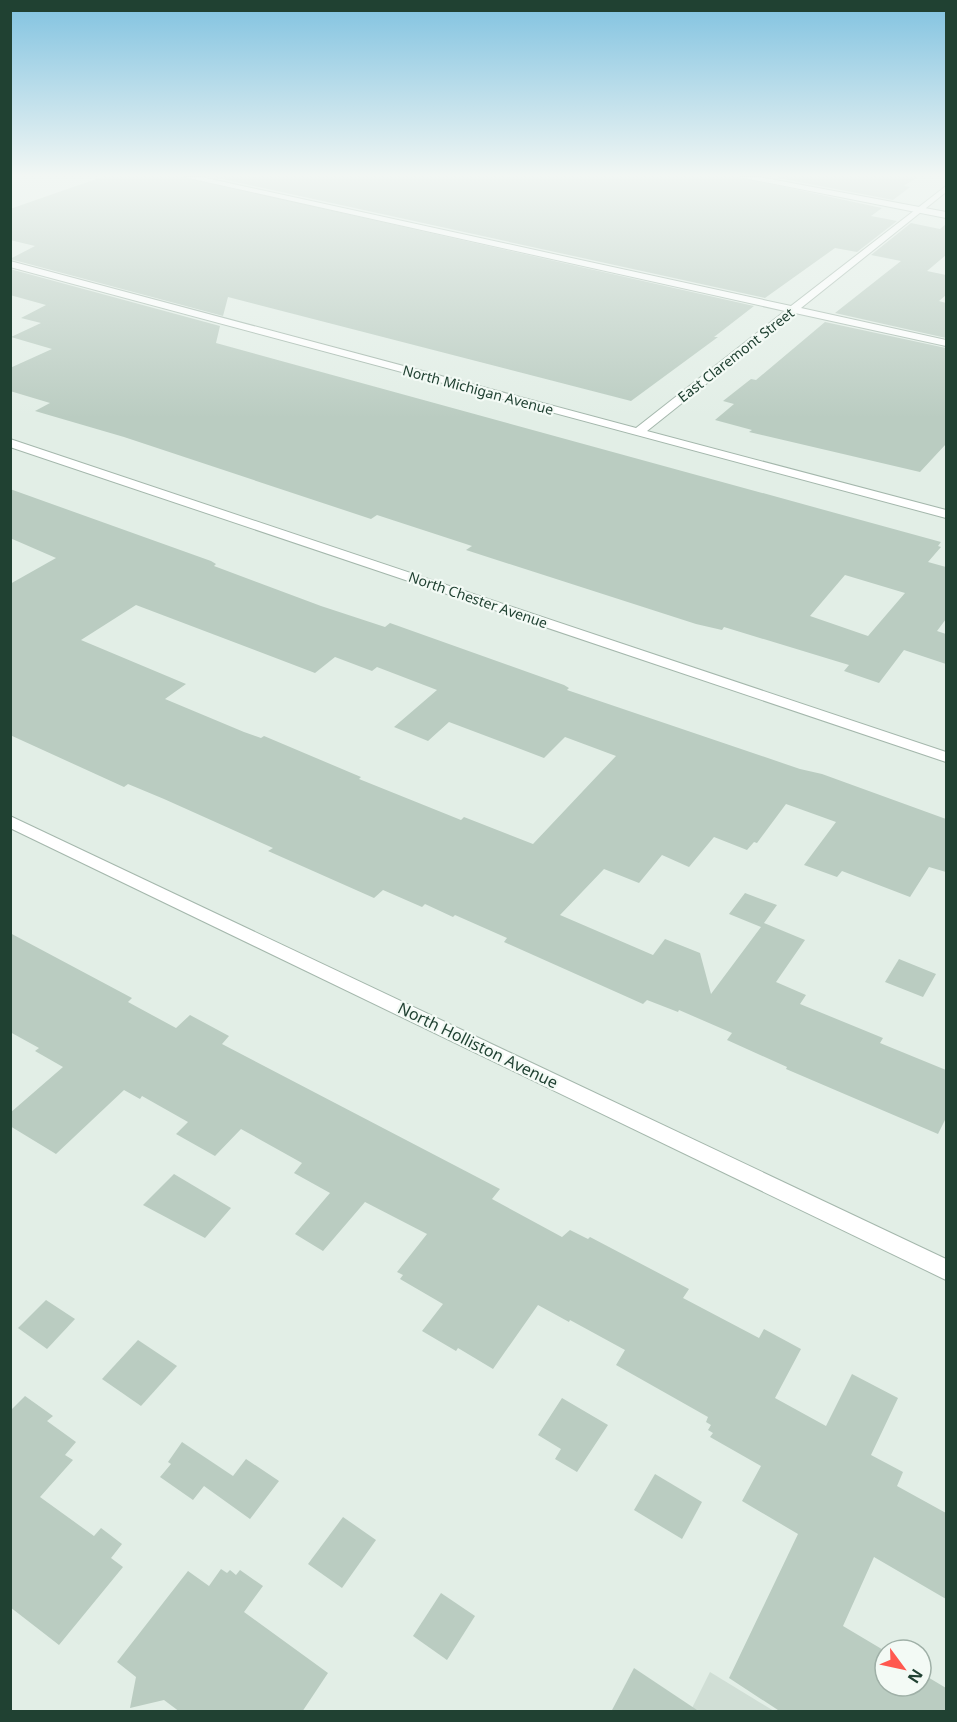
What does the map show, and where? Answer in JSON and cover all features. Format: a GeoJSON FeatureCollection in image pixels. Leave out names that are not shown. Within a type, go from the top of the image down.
{"type":"FeatureCollection","features":[{"type":"Feature","properties":{"kind":"street"},"geometry":{"type":"LineString","coordinates":[[556,257],[946,343]]}},
{"type":"Feature","properties":{"kind":"street","name":"East Claremont Street"},"geometry":{"type":"LineString","coordinates":[[638,432],[859,257]]}},
{"type":"Feature","properties":{"kind":"street","name":"North Michigan Avenue"},"geometry":{"type":"LineString","coordinates":[[10,264],[946,514]]}},
{"type":"Feature","properties":{"kind":"street","name":"North Chester Avenue"},"geometry":{"type":"LineString","coordinates":[[10,443],[946,757]]}},
{"type":"Feature","properties":{"kind":"street","name":"North Holliston Avenue"},"geometry":{"type":"LineString","coordinates":[[10,821],[946,1270]]}},
{"type":"Feature","properties":{"kind":"shaded area"},"geometry":{"type":"Polygon","coordinates":[[[710,1672],[774,1711],[690,1712],[710,1672]]]}},
{"type":"Feature","properties":{"kind":"building"},"geometry":{"type":"Polygon","coordinates":[[[538,257],[754,306],[714,337],[718,337],[631,401],[228,297],[223,316],[10,259],[538,257]]]}},
{"type":"Feature","properties":{"kind":"building"},"geometry":{"type":"Polygon","coordinates":[[[580,257],[822,257],[765,298],[580,257]]]}},
{"type":"Feature","properties":{"kind":"building"},"geometry":{"type":"Polygon","coordinates":[[[883,257],[943,257],[927,271],[946,275],[946,295],[939,301],[946,303],[946,338],[835,313],[901,261],[883,257]]]}},
{"type":"Feature","properties":{"kind":"building"},"geometry":{"type":"Polygon","coordinates":[[[10,269],[220,326],[216,343],[941,542],[938,546],[941,547],[928,562],[946,567],[946,619],[937,631],[946,634],[946,664],[904,650],[879,683],[844,671],[849,665],[724,627],[722,630],[696,624],[466,550],[472,546],[377,515],[371,519],[124,437],[35,411],[50,403],[10,391],[10,368],[52,349],[11,337],[41,323],[21,318],[46,305],[10,295],[10,269]],[[845,575],[810,616],[868,636],[905,593],[845,575]]]}},
{"type":"Feature","properties":{"kind":"building"},"geometry":{"type":"Polygon","coordinates":[[[825,322],[946,348],[946,444],[920,472],[749,432],[752,430],[715,420],[734,404],[723,401],[751,379],[756,380],[825,322]]]}},
{"type":"Feature","properties":{"kind":"building"},"geometry":{"type":"Polygon","coordinates":[[[10,489],[211,561],[216,564],[214,566],[321,606],[385,627],[390,623],[564,685],[569,688],[567,690],[800,769],[822,774],[946,819],[946,872],[929,867],[910,897],[842,871],[837,877],[804,865],[836,822],[786,804],[757,843],[754,842],[747,850],[714,837],[689,867],[662,855],[639,883],[604,869],[560,915],[653,955],[665,939],[700,953],[711,994],[761,927],[729,914],[745,893],[777,905],[764,923],[805,940],[776,982],[806,995],[800,1004],[883,1038],[880,1043],[946,1070],[946,1118],[938,1134],[786,1069],[787,1067],[727,1040],[732,1033],[679,1010],[678,1012],[647,1000],[643,1004],[504,942],[507,938],[455,915],[453,917],[425,904],[422,907],[383,890],[374,898],[268,851],[273,848],[164,799],[128,784],[124,787],[10,735],[10,584],[56,558],[10,538],[10,489]],[[136,605],[81,640],[186,684],[165,699],[244,732],[261,738],[264,736],[361,777],[359,779],[461,820],[464,817],[533,844],[616,756],[565,737],[544,758],[449,722],[428,741],[394,727],[437,690],[377,667],[372,671],[335,657],[315,673],[136,605]]]}},
{"type":"Feature","properties":{"kind":"building"},"geometry":{"type":"Polygon","coordinates":[[[10,933],[132,998],[128,1002],[176,1028],[190,1015],[229,1036],[222,1044],[500,1189],[492,1199],[562,1237],[570,1230],[588,1239],[590,1237],[689,1289],[683,1298],[759,1338],[764,1329],[801,1349],[775,1398],[826,1426],[852,1374],[898,1398],[871,1455],[903,1472],[897,1486],[946,1513],[946,1599],[874,1557],[843,1626],[873,1644],[873,1698],[933,1698],[933,1680],[946,1688],[946,1712],[781,1712],[729,1678],[798,1534],[742,1501],[761,1466],[710,1437],[713,1433],[708,1430],[711,1425],[706,1422],[708,1417],[616,1365],[625,1350],[538,1305],[493,1369],[458,1348],[456,1351],[422,1331],[443,1304],[400,1279],[403,1275],[397,1272],[427,1234],[365,1202],[323,1251],[295,1234],[330,1193],[294,1173],[302,1163],[241,1129],[215,1156],[176,1134],[188,1122],[142,1096],[140,1099],[124,1090],[56,1154],[10,1126],[10,1113],[63,1067],[35,1051],[39,1048],[10,1032],[10,933]]]}},
{"type":"Feature","properties":{"kind":"building"},"geometry":{"type":"Polygon","coordinates":[[[899,959],[936,974],[923,997],[885,982],[899,959]]]}},
{"type":"Feature","properties":{"kind":"building"},"geometry":{"type":"Polygon","coordinates":[[[174,1174],[231,1208],[205,1238],[143,1205],[174,1174]]]}},
{"type":"Feature","properties":{"kind":"building"},"geometry":{"type":"Polygon","coordinates":[[[46,1300],[75,1319],[47,1349],[18,1328],[46,1300]]]}},
{"type":"Feature","properties":{"kind":"building"},"geometry":{"type":"Polygon","coordinates":[[[138,1340],[177,1366],[141,1406],[102,1379],[138,1340]]]}},
{"type":"Feature","properties":{"kind":"building"},"geometry":{"type":"Polygon","coordinates":[[[25,1396],[53,1416],[47,1421],[76,1442],[65,1455],[73,1460],[40,1497],[94,1536],[101,1528],[122,1544],[111,1558],[123,1567],[59,1645],[10,1607],[10,1411],[25,1396]]]}},
{"type":"Feature","properties":{"kind":"building"},"geometry":{"type":"Polygon","coordinates":[[[562,1398],[608,1425],[577,1472],[555,1459],[561,1449],[538,1435],[562,1398]]]}},
{"type":"Feature","properties":{"kind":"building"},"geometry":{"type":"Polygon","coordinates":[[[182,1442],[233,1476],[246,1459],[279,1481],[250,1519],[204,1486],[193,1500],[160,1477],[171,1464],[168,1462],[182,1442]]]}},
{"type":"Feature","properties":{"kind":"building"},"geometry":{"type":"Polygon","coordinates":[[[655,1474],[702,1502],[682,1539],[634,1510],[655,1474]]]}},
{"type":"Feature","properties":{"kind":"building"},"geometry":{"type":"Polygon","coordinates":[[[343,1517],[376,1540],[342,1588],[308,1564],[343,1517]]]}},
{"type":"Feature","properties":{"kind":"building"},"geometry":{"type":"Polygon","coordinates":[[[221,1569],[227,1573],[230,1570],[236,1575],[240,1570],[263,1586],[244,1612],[328,1673],[302,1712],[180,1712],[164,1700],[130,1708],[136,1677],[117,1662],[188,1571],[209,1586],[221,1569]]]}},
{"type":"Feature","properties":{"kind":"building"},"geometry":{"type":"Polygon","coordinates":[[[441,1593],[475,1616],[447,1660],[413,1636],[441,1593]]]}},
{"type":"Feature","properties":{"kind":"building"},"geometry":{"type":"Polygon","coordinates":[[[634,1668],[700,1712],[611,1712],[634,1668]]]}}]}
